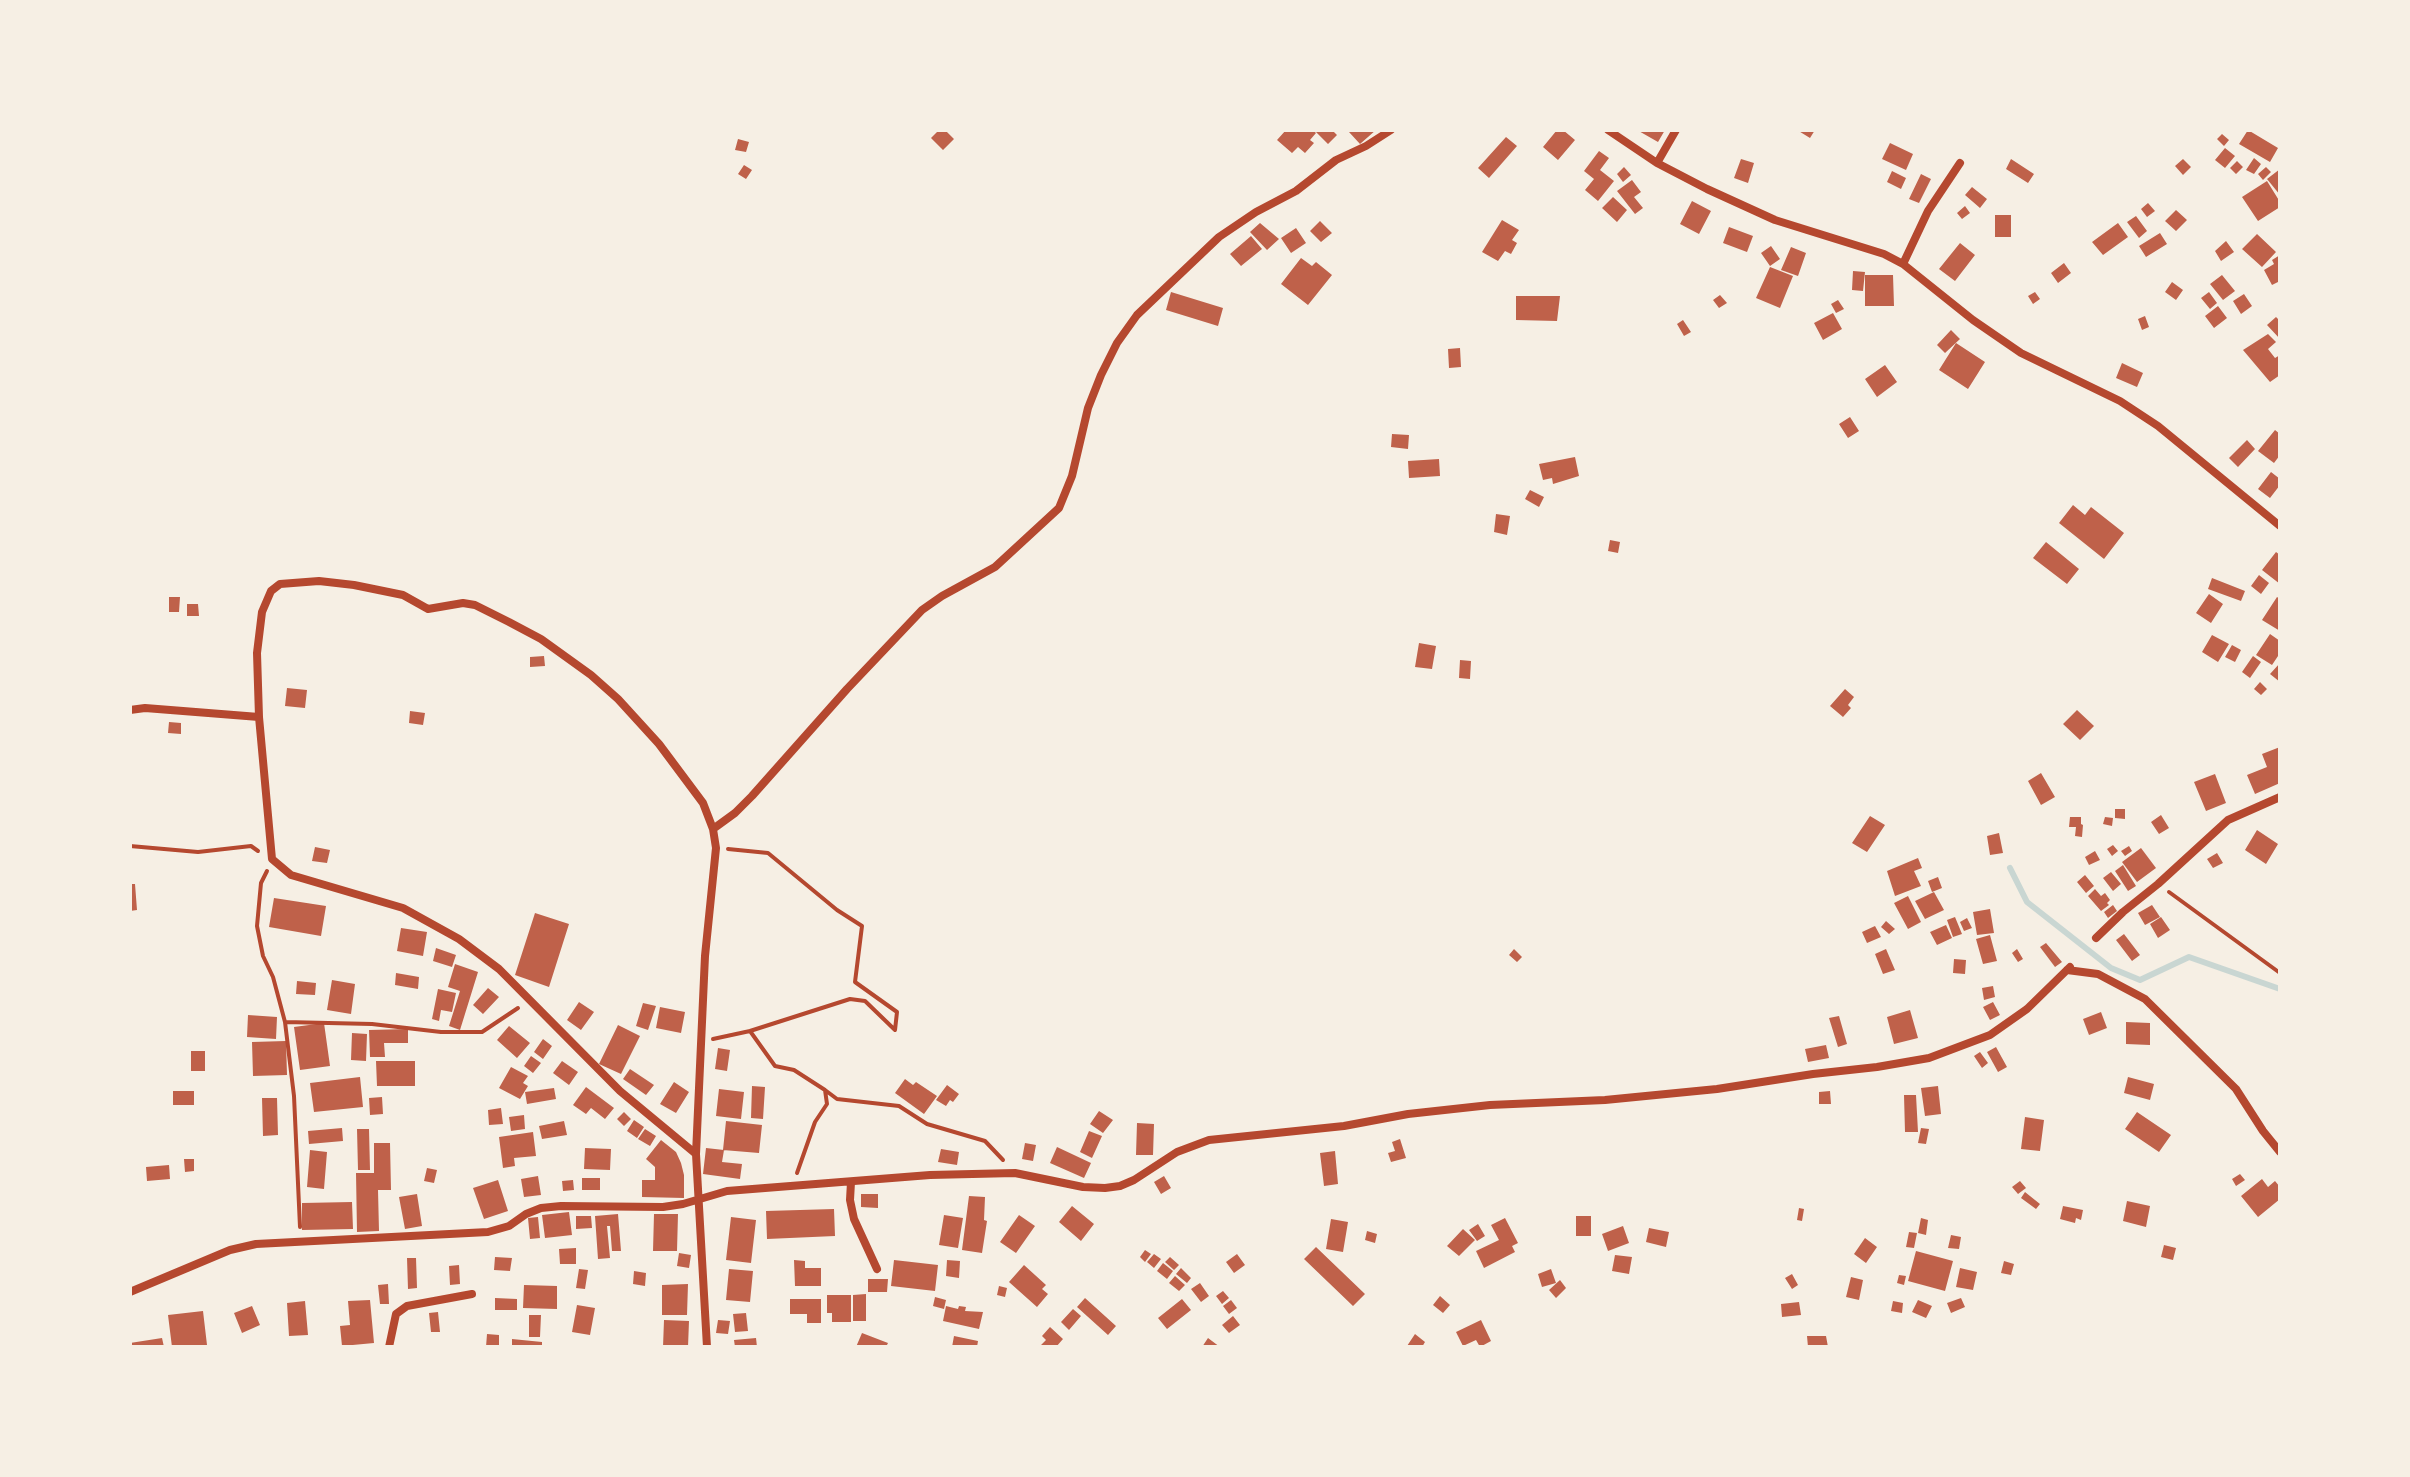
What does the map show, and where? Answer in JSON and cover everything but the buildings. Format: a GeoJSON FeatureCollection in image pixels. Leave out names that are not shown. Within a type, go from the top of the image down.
{"type":"FeatureCollection","features":[{"type":"Feature","properties":{"kind":"street"},"geometry":{"type":"LineString","coordinates":[[713,829],[752,796],[922,610],[995,567],[1059,508],[1072,476],[1088,408],[1101,375],[1117,343],[1137,315],[1219,237],[1256,212],[1296,191],[1336,160],[1391,130]]}},
{"type":"Feature","properties":{"kind":"street"},"geometry":{"type":"LineString","coordinates":[[1608,130],[1657,163],[1775,220],[1884,254],[1903,264],[1973,320],[2021,353],[2120,401],[2158,426],[2280,526]]}},
{"type":"Feature","properties":{"kind":"street"},"geometry":{"type":"LineString","coordinates":[[1657,163],[1676,130]]}},
{"type":"Feature","properties":{"kind":"street"},"geometry":{"type":"LineString","coordinates":[[1903,264],[1928,211],[1960,163]]}},
{"type":"Feature","properties":{"kind":"street"},"geometry":{"type":"LineString","coordinates":[[696,1154],[620,1091],[483,956],[403,908],[291,875],[272,859],[259,717],[258,630],[271,591],[280,584],[319,581],[354,585],[403,595],[428,609],[463,603],[475,605],[541,639],[618,699],[659,744],[703,803],[716,848],[705,956],[696,1154],[707,1347]]}},
{"type":"Feature","properties":{"kind":"street"},"geometry":{"type":"LineString","coordinates":[[130,710],[145,708],[259,717]]}},
{"type":"Feature","properties":{"kind":"street"},"geometry":{"type":"LineString","coordinates":[[2096,938],[2228,820],[2280,797]]}},
{"type":"Feature","properties":{"kind":"street"},"geometry":{"type":"LineString","coordinates":[[130,1292],[239,1247],[264,1243],[488,1232],[509,1226],[541,1208],[663,1207],[727,1191],[975,1173],[1015,1173],[1083,1187],[1120,1186],[1177,1152],[1209,1140],[1344,1126],[1408,1114],[1490,1105],[1605,1100],[1717,1089],[1929,1058],[1990,1035],[2027,1009],[2068,968],[2098,974],[2145,999],[2236,1089],[2280,1152]]}},
{"type":"Feature","properties":{"kind":"street"},"geometry":{"type":"LineString","coordinates":[[851,1182],[850,1200],[854,1219],[877,1269]]}},
{"type":"Feature","properties":{"kind":"street"},"geometry":{"type":"LineString","coordinates":[[389,1347],[396,1314],[407,1306],[472,1294]]}},
{"type":"Feature","properties":{"kind":"path"},"geometry":{"type":"LineString","coordinates":[[130,846],[198,852],[251,846],[272,859],[261,883],[257,926],[263,956],[273,977],[285,1022],[294,1096],[300,1242]]}},
{"type":"Feature","properties":{"kind":"path"},"geometry":{"type":"LineString","coordinates":[[703,1041],[750,1031],[850,999],[865,1001],[895,1030],[897,1012],[855,982],[862,926],[837,910],[768,853],[716,848]]}},
{"type":"Feature","properties":{"kind":"path"},"geometry":{"type":"LineString","coordinates":[[2158,884],[2280,973]]}},
{"type":"Feature","properties":{"kind":"path"},"geometry":{"type":"LineString","coordinates":[[285,1022],[372,1024],[441,1032],[482,1032],[531,1001]]}},
{"type":"Feature","properties":{"kind":"path"},"geometry":{"type":"LineString","coordinates":[[750,1031],[775,1066],[794,1070],[837,1099],[899,1106],[927,1124],[985,1141],[1015,1173]]}},
{"type":"Feature","properties":{"kind":"path"},"geometry":{"type":"LineString","coordinates":[[796,1187],[795,1176],[815,1122],[827,1104],[825,1090]]}},
{"type":"Feature","properties":{"kind":"waterway"},"geometry":{"type":"LineString","coordinates":[[2010,868],[2027,902],[2111,968],[2140,980],[2189,957],[2280,989]]}}]}
